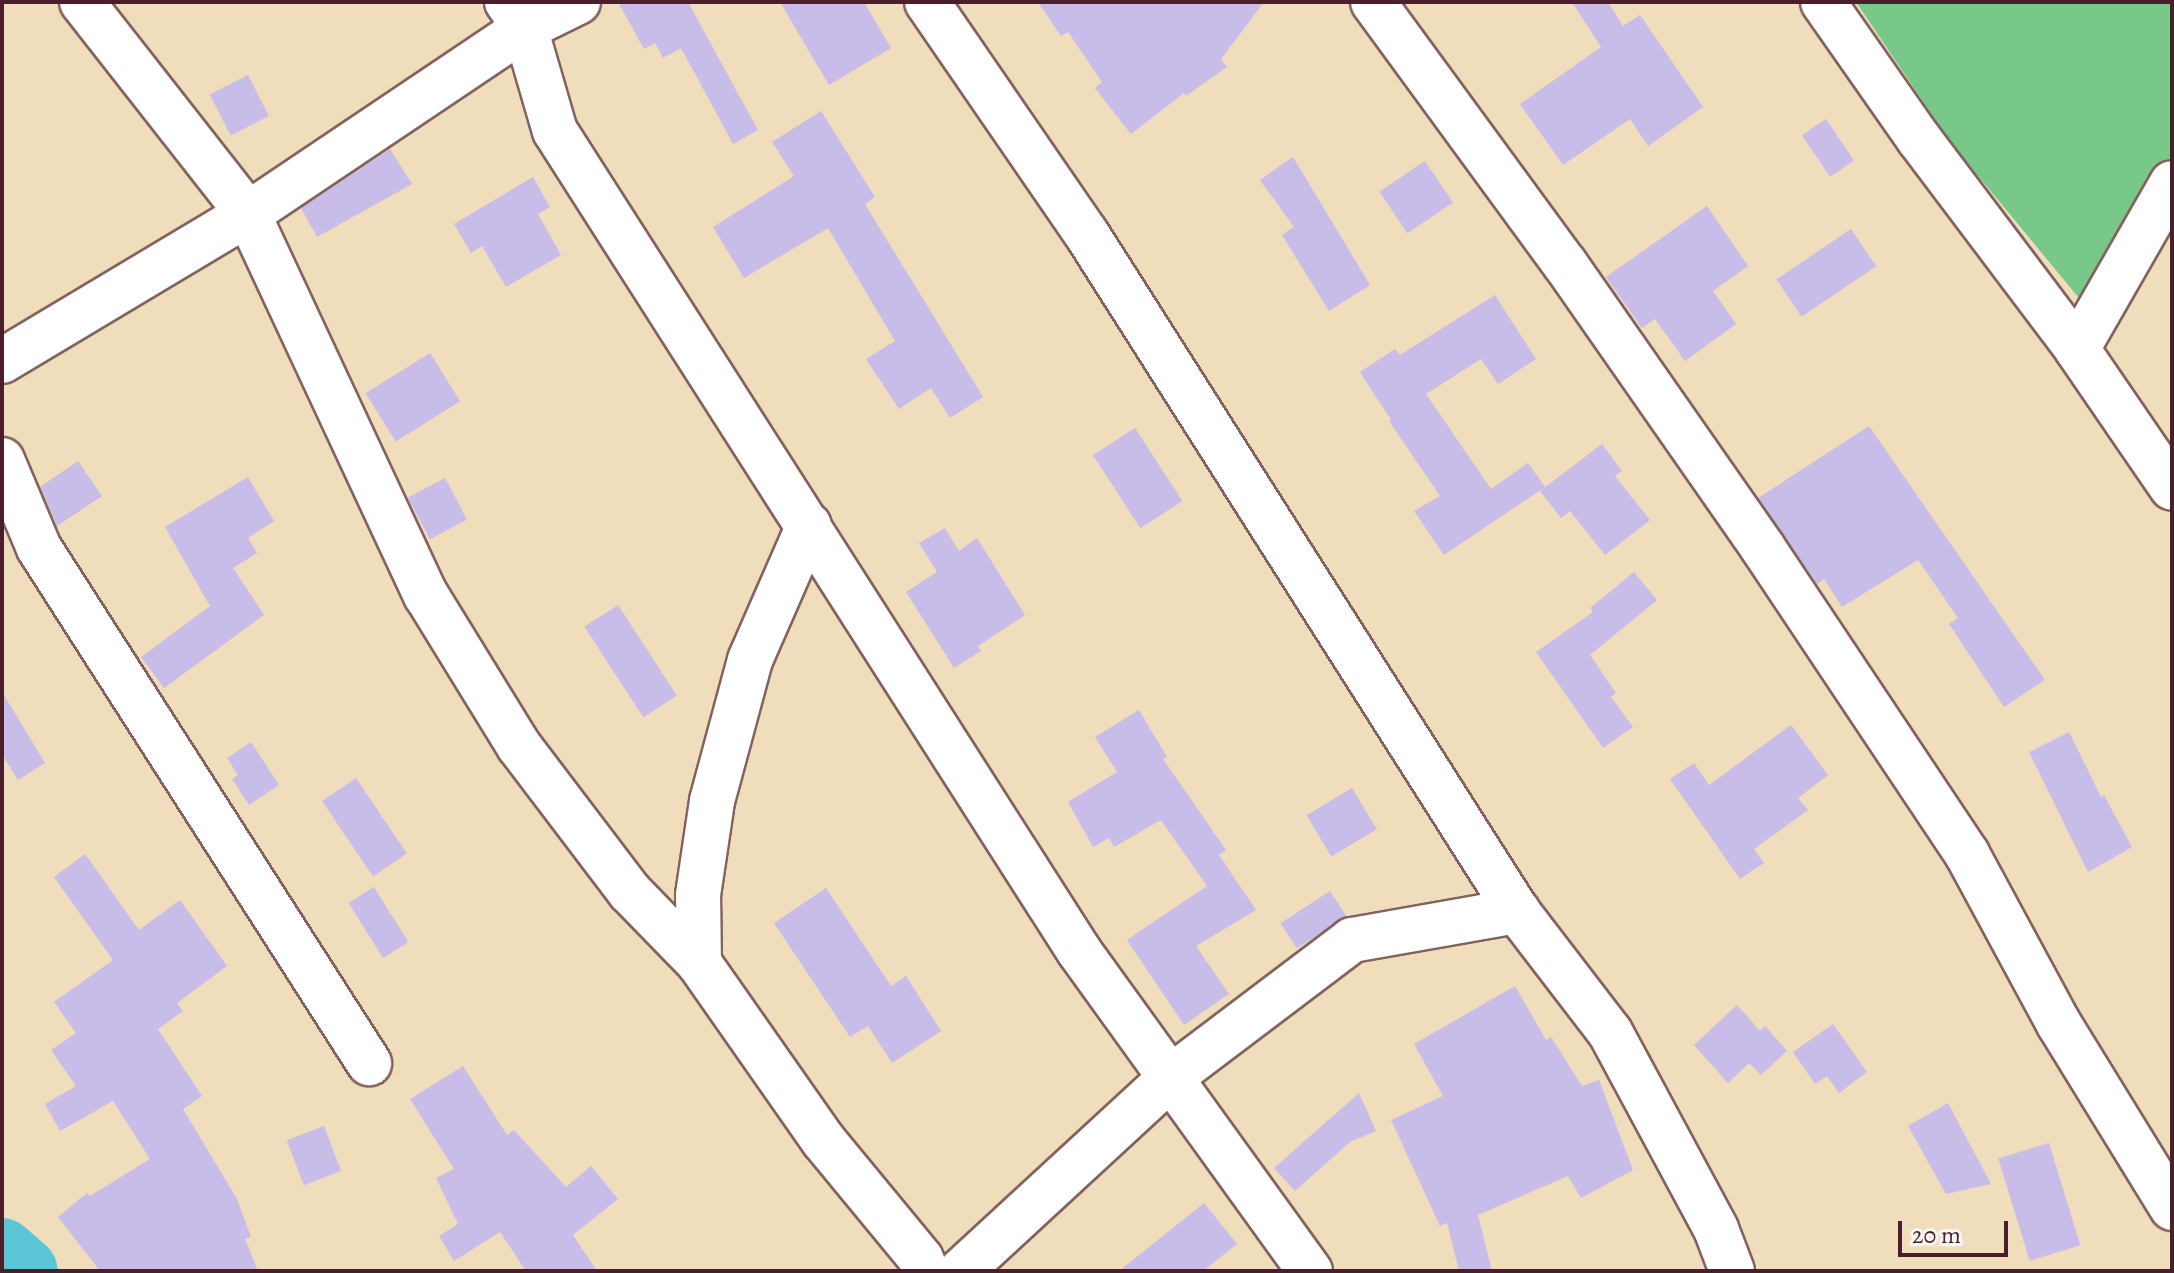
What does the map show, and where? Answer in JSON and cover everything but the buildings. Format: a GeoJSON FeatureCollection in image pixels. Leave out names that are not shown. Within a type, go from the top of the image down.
{"type":"FeatureCollection","features":[{"type":"Feature","properties":{"kind":"street"},"geometry":{"type":"LineString","coordinates":[[82,2],[248,214],[426,595],[519,746],[630,892],[699,963],[823,1140],[921,1259],[926,1271]]}},
{"type":"Feature","properties":{"kind":"street"},"geometry":{"type":"LineString","coordinates":[[2,361],[248,214],[516,15],[578,2]]}},
{"type":"Feature","properties":{"kind":"street"},"geometry":{"type":"LineString","coordinates":[[927,2],[1094,246],[1517,911],[1610,1032],[1716,1229],[1732,1271]]}},
{"type":"Feature","properties":{"kind":"street"},"geometry":{"type":"LineString","coordinates":[[1373,2],[1565,264],[1754,535],[1967,854],[2059,1024],[2172,1208]]}},
{"type":"Feature","properties":{"kind":"street"},"geometry":{"type":"LineString","coordinates":[[1823,2],[1919,139],[2077,349],[2172,488]]}},
{"type":"Feature","properties":{"kind":"street"},"geometry":{"type":"LineString","coordinates":[[516,15],[555,131],[1079,951],[1310,1271]]}},
{"type":"Feature","properties":{"kind":"street"},"geometry":{"type":"LineString","coordinates":[[2077,349],[2172,183]]}},
{"type":"Feature","properties":{"kind":"street"},"geometry":{"type":"LineString","coordinates":[[2,460],[39,548],[369,1063]]}},
{"type":"Feature","properties":{"kind":"street"},"geometry":{"type":"LineString","coordinates":[[699,963],[698,895],[712,801],[750,660],[809,525]]}},
{"type":"Feature","properties":{"kind":"street"},"geometry":{"type":"LineString","coordinates":[[961,1271],[1171,1077],[1352,940],[1517,911]]}},
{"type":"Feature","properties":{"kind":"green space"},"geometry":{"type":"Polygon","coordinates":[[[1856,2],[2172,2],[2172,178],[2083,303],[1951,143],[1856,2]]]}},
{"type":"Feature","properties":{"kind":"waterway"},"geometry":{"type":"LineString","coordinates":[[2,1251],[25,1271]]}}]}
